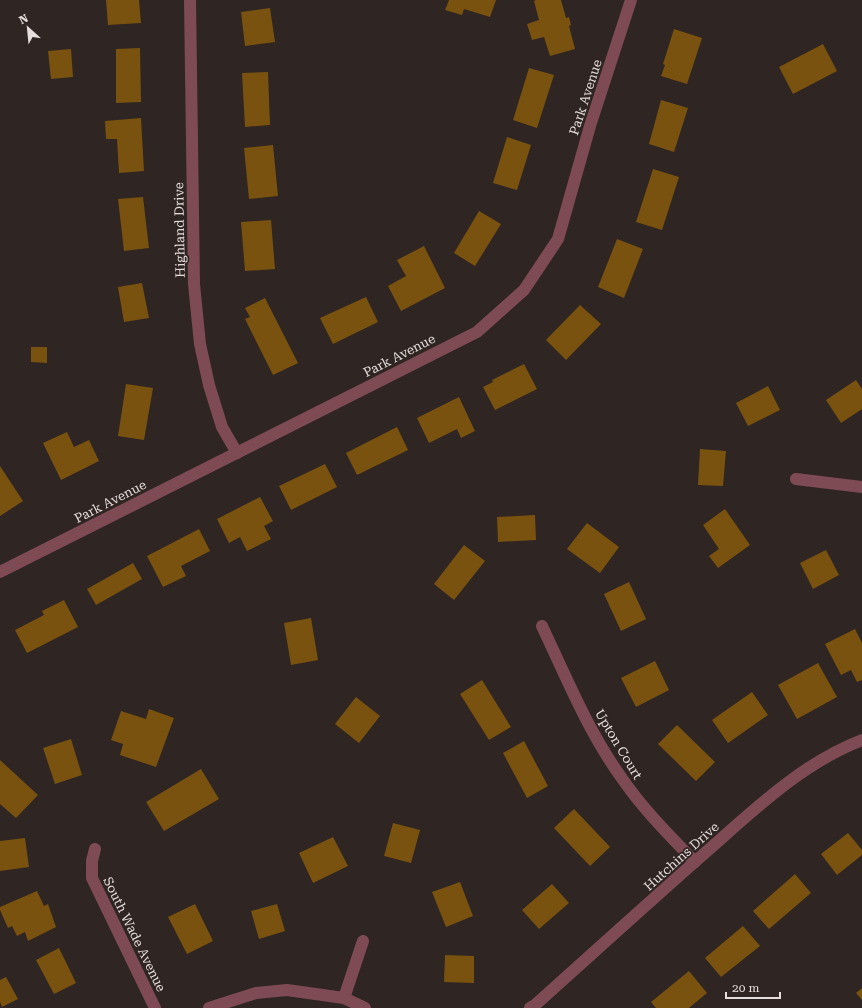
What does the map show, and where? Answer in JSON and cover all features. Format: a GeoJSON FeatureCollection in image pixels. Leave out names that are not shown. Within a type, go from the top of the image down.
{"type":"FeatureCollection","features":[{"type":"Feature","properties":{"kind":"street","name":"Highland Drive"},"geometry":{"type":"LineString","coordinates":[[190,0],[194,284],[200,344],[209,385],[222,427],[237,453]]}},
{"type":"Feature","properties":{"kind":"street","name":"Park Avenue"},"geometry":{"type":"LineString","coordinates":[[0,572],[477,332],[524,290],[558,239],[590,126],[631,0]]}},
{"type":"Feature","properties":{"kind":"street"},"geometry":{"type":"LineString","coordinates":[[796,479],[862,487]]}},
{"type":"Feature","properties":{"kind":"street","name":"Upton Court"},"geometry":{"type":"LineString","coordinates":[[542,626],[594,733],[621,777],[652,816],[694,862]]}},
{"type":"Feature","properties":{"kind":"street","name":"Hutchins Drive"},"geometry":{"type":"LineString","coordinates":[[530,1008],[694,862],[781,788],[823,758],[846,746],[862,740]]}},
{"type":"Feature","properties":{"kind":"street","name":"South Wade Avenue"},"geometry":{"type":"LineString","coordinates":[[95,849],[92,860],[92,878],[155,1008]]}},
{"type":"Feature","properties":{"kind":"street"},"geometry":{"type":"LineString","coordinates":[[344,998],[363,941]]}},
{"type":"Feature","properties":{"kind":"street"},"geometry":{"type":"LineString","coordinates":[[209,1008],[256,993],[286,990],[344,998],[365,1008]]}},
{"type":"Feature","properties":{"kind":"building"},"geometry":{"type":"Polygon","coordinates":[[[106,0],[139,0],[141,23],[108,25],[106,0]]]}},
{"type":"Feature","properties":{"kind":"building"},"geometry":{"type":"Polygon","coordinates":[[[449,0],[496,0],[490,17],[464,9],[462,15],[445,10],[449,0]]]}},
{"type":"Feature","properties":{"kind":"building"},"geometry":{"type":"Polygon","coordinates":[[[561,0],[566,18],[569,17],[571,25],[569,26],[575,49],[550,56],[544,37],[532,40],[527,24],[539,20],[534,1],[561,0]]]}},
{"type":"Feature","properties":{"kind":"building"},"geometry":{"type":"Polygon","coordinates":[[[270,8],[275,42],[245,46],[241,12],[270,8]]]}},
{"type":"Feature","properties":{"kind":"building"},"geometry":{"type":"Polygon","coordinates":[[[674,29],[702,38],[687,84],[661,76],[665,65],[663,64],[674,29]]]}},
{"type":"Feature","properties":{"kind":"building"},"geometry":{"type":"Polygon","coordinates":[[[823,44],[837,71],[793,94],[779,67],[823,44]]]}},
{"type":"Feature","properties":{"kind":"building"},"geometry":{"type":"Polygon","coordinates":[[[140,48],[141,102],[116,103],[116,49],[140,48]]]}},
{"type":"Feature","properties":{"kind":"building"},"geometry":{"type":"Polygon","coordinates":[[[71,49],[73,77],[51,79],[48,51],[71,49]]]}},
{"type":"Feature","properties":{"kind":"building"},"geometry":{"type":"Polygon","coordinates":[[[529,68],[554,75],[537,128],[513,120],[529,68]]]}},
{"type":"Feature","properties":{"kind":"building"},"geometry":{"type":"Polygon","coordinates":[[[268,72],[270,125],[245,127],[242,73],[268,72]]]}},
{"type":"Feature","properties":{"kind":"building"},"geometry":{"type":"Polygon","coordinates":[[[661,100],[688,108],[674,152],[649,144],[661,100]]]}},
{"type":"Feature","properties":{"kind":"building"},"geometry":{"type":"Polygon","coordinates":[[[141,118],[144,171],[119,173],[117,139],[106,139],[105,121],[141,118]]]}},
{"type":"Feature","properties":{"kind":"building"},"geometry":{"type":"Polygon","coordinates":[[[507,137],[531,145],[517,190],[493,183],[507,137]]]}},
{"type":"Feature","properties":{"kind":"building"},"geometry":{"type":"Polygon","coordinates":[[[273,145],[278,196],[249,199],[244,148],[273,145]]]}},
{"type":"Feature","properties":{"kind":"building"},"geometry":{"type":"Polygon","coordinates":[[[653,169],[679,177],[662,230],[636,222],[653,169]]]}},
{"type":"Feature","properties":{"kind":"building"},"geometry":{"type":"Polygon","coordinates":[[[143,197],[149,248],[124,251],[118,199],[143,197]]]}},
{"type":"Feature","properties":{"kind":"building"},"geometry":{"type":"Polygon","coordinates":[[[479,211],[501,224],[475,266],[454,253],[479,211]]]}},
{"type":"Feature","properties":{"kind":"building"},"geometry":{"type":"Polygon","coordinates":[[[271,220],[275,269],[245,271],[241,222],[271,220]]]}},
{"type":"Feature","properties":{"kind":"building"},"geometry":{"type":"Polygon","coordinates":[[[617,239],[643,249],[624,298],[598,287],[617,239]]]}},
{"type":"Feature","properties":{"kind":"building"},"geometry":{"type":"Polygon","coordinates":[[[424,246],[445,288],[401,311],[388,286],[406,276],[397,260],[424,246]]]}},
{"type":"Feature","properties":{"kind":"building"},"geometry":{"type":"Polygon","coordinates":[[[142,283],[149,318],[124,322],[118,287],[142,283]]]}},
{"type":"Feature","properties":{"kind":"building"},"geometry":{"type":"Polygon","coordinates":[[[366,297],[378,322],[333,344],[320,318],[366,297]]]}},
{"type":"Feature","properties":{"kind":"building"},"geometry":{"type":"Polygon","coordinates":[[[265,298],[298,363],[273,375],[245,319],[250,317],[245,308],[265,298]]]}},
{"type":"Feature","properties":{"kind":"building"},"geometry":{"type":"Polygon","coordinates":[[[580,305],[601,324],[566,360],[546,340],[580,305]]]}},
{"type":"Feature","properties":{"kind":"building"},"geometry":{"type":"Polygon","coordinates":[[[31,347],[47,347],[47,363],[31,362],[31,347]]]}},
{"type":"Feature","properties":{"kind":"building"},"geometry":{"type":"Polygon","coordinates":[[[524,364],[537,389],[495,410],[483,387],[493,382],[492,380],[524,364]]]}},
{"type":"Feature","properties":{"kind":"building"},"geometry":{"type":"Polygon","coordinates":[[[856,380],[862,389],[862,409],[841,423],[826,400],[856,380]]]}},
{"type":"Feature","properties":{"kind":"building"},"geometry":{"type":"Polygon","coordinates":[[[126,384],[153,388],[144,440],[118,436],[126,384]]]}},
{"type":"Feature","properties":{"kind":"building"},"geometry":{"type":"Polygon","coordinates":[[[768,386],[780,410],[748,426],[736,403],[768,386]]]}},
{"type":"Feature","properties":{"kind":"building"},"geometry":{"type":"Polygon","coordinates":[[[459,397],[475,431],[461,438],[457,429],[429,443],[417,418],[459,397]]]}},
{"type":"Feature","properties":{"kind":"building"},"geometry":{"type":"Polygon","coordinates":[[[397,427],[408,450],[357,475],[346,453],[397,427]]]}},
{"type":"Feature","properties":{"kind":"building"},"geometry":{"type":"Polygon","coordinates":[[[67,432],[74,447],[89,440],[99,461],[61,480],[43,443],[67,432]]]}},
{"type":"Feature","properties":{"kind":"building"},"geometry":{"type":"Polygon","coordinates":[[[700,449],[726,451],[723,486],[698,485],[700,449]]]}},
{"type":"Feature","properties":{"kind":"building"},"geometry":{"type":"Polygon","coordinates":[[[325,464],[337,487],[291,510],[279,486],[325,464]]]}},
{"type":"Feature","properties":{"kind":"building"},"geometry":{"type":"Polygon","coordinates":[[[0,466],[23,501],[0,516],[0,466]]]}},
{"type":"Feature","properties":{"kind":"building"},"geometry":{"type":"Polygon","coordinates":[[[260,497],[273,521],[264,526],[271,539],[247,551],[240,537],[229,543],[217,519],[260,497]]]}},
{"type":"Feature","properties":{"kind":"building"},"geometry":{"type":"Polygon","coordinates":[[[725,509],[750,545],[718,568],[709,556],[719,549],[703,525],[725,509]]]}},
{"type":"Feature","properties":{"kind":"building"},"geometry":{"type":"Polygon","coordinates":[[[535,515],[536,540],[498,542],[497,517],[535,515]]]}},
{"type":"Feature","properties":{"kind":"building"},"geometry":{"type":"Polygon","coordinates":[[[587,523],[619,547],[600,573],[567,549],[587,523]]]}},
{"type":"Feature","properties":{"kind":"building"},"geometry":{"type":"Polygon","coordinates":[[[199,529],[210,551],[181,566],[186,576],[163,587],[147,556],[199,529]]]}},
{"type":"Feature","properties":{"kind":"building"},"geometry":{"type":"Polygon","coordinates":[[[464,545],[485,561],[454,600],[434,584],[464,545]]]}},
{"type":"Feature","properties":{"kind":"building"},"geometry":{"type":"Polygon","coordinates":[[[826,550],[839,575],[813,589],[800,563],[826,550]]]}},
{"type":"Feature","properties":{"kind":"building"},"geometry":{"type":"Polygon","coordinates":[[[133,563],[142,579],[96,605],[87,589],[133,563]]]}},
{"type":"Feature","properties":{"kind":"building"},"geometry":{"type":"Polygon","coordinates":[[[629,582],[646,619],[621,631],[604,594],[629,582]]]}},
{"type":"Feature","properties":{"kind":"building"},"geometry":{"type":"Polygon","coordinates":[[[64,600],[78,627],[27,653],[15,630],[44,615],[42,611],[64,600]]]}},
{"type":"Feature","properties":{"kind":"building"},"geometry":{"type":"Polygon","coordinates":[[[311,618],[318,660],[291,665],[284,623],[311,618]]]}},
{"type":"Feature","properties":{"kind":"building"},"geometry":{"type":"Polygon","coordinates":[[[855,629],[862,643],[862,680],[857,682],[851,670],[841,675],[825,644],[855,629]]]}},
{"type":"Feature","properties":{"kind":"building"},"geometry":{"type":"Polygon","coordinates":[[[655,661],[669,690],[636,707],[621,678],[655,661]]]}},
{"type":"Feature","properties":{"kind":"building"},"geometry":{"type":"Polygon","coordinates":[[[818,663],[837,697],[797,719],[778,685],[818,663]]]}},
{"type":"Feature","properties":{"kind":"building"},"geometry":{"type":"Polygon","coordinates":[[[482,680],[511,727],[489,740],[460,694],[482,680]]]}},
{"type":"Feature","properties":{"kind":"building"},"geometry":{"type":"Polygon","coordinates":[[[752,692],[768,715],[728,743],[712,720],[752,692]]]}},
{"type":"Feature","properties":{"kind":"building"},"geometry":{"type":"Polygon","coordinates":[[[356,697],[380,716],[359,743],[335,724],[356,697]]]}},
{"type":"Feature","properties":{"kind":"building"},"geometry":{"type":"Polygon","coordinates":[[[149,709],[174,718],[156,767],[120,755],[123,744],[111,740],[121,711],[146,719],[149,709]]]}},
{"type":"Feature","properties":{"kind":"building"},"geometry":{"type":"Polygon","coordinates":[[[677,725],[715,762],[696,781],[658,744],[677,725]]]}},
{"type":"Feature","properties":{"kind":"building"},"geometry":{"type":"Polygon","coordinates":[[[71,739],[82,775],[55,784],[43,748],[71,739]]]}},
{"type":"Feature","properties":{"kind":"building"},"geometry":{"type":"Polygon","coordinates":[[[524,741],[548,786],[527,798],[503,753],[524,741]]]}},
{"type":"Feature","properties":{"kind":"building"},"geometry":{"type":"Polygon","coordinates":[[[0,760],[38,795],[16,818],[0,804],[0,760]]]}},
{"type":"Feature","properties":{"kind":"building"},"geometry":{"type":"Polygon","coordinates":[[[201,769],[219,799],[164,831],[146,802],[201,769]]]}},
{"type":"Feature","properties":{"kind":"building"},"geometry":{"type":"Polygon","coordinates":[[[574,809],[610,847],[590,866],[554,828],[574,809]]]}},
{"type":"Feature","properties":{"kind":"building"},"geometry":{"type":"Polygon","coordinates":[[[393,823],[420,830],[411,863],[384,856],[393,823]]]}},
{"type":"Feature","properties":{"kind":"building"},"geometry":{"type":"Polygon","coordinates":[[[848,833],[862,850],[862,855],[837,875],[821,854],[848,833]]]}},
{"type":"Feature","properties":{"kind":"building"},"geometry":{"type":"Polygon","coordinates":[[[333,837],[348,866],[313,883],[299,853],[333,837]]]}},
{"type":"Feature","properties":{"kind":"building"},"geometry":{"type":"Polygon","coordinates":[[[25,838],[29,867],[0,871],[0,841],[25,838]]]}},
{"type":"Feature","properties":{"kind":"building"},"geometry":{"type":"Polygon","coordinates":[[[795,874],[811,893],[769,929],[753,911],[795,874]]]}},
{"type":"Feature","properties":{"kind":"building"},"geometry":{"type":"Polygon","coordinates":[[[460,882],[473,916],[446,927],[432,892],[460,882]]]}},
{"type":"Feature","properties":{"kind":"building"},"geometry":{"type":"Polygon","coordinates":[[[552,884],[569,903],[539,929],[522,910],[552,884]]]}},
{"type":"Feature","properties":{"kind":"building"},"geometry":{"type":"Polygon","coordinates":[[[37,891],[44,906],[48,904],[56,927],[28,941],[25,932],[17,936],[12,926],[8,928],[0,907],[37,891]]]}},
{"type":"Feature","properties":{"kind":"building"},"geometry":{"type":"Polygon","coordinates":[[[195,904],[213,941],[187,954],[168,917],[195,904]]]}},
{"type":"Feature","properties":{"kind":"building"},"geometry":{"type":"Polygon","coordinates":[[[277,904],[285,931],[259,939],[251,911],[277,904]]]}},
{"type":"Feature","properties":{"kind":"building"},"geometry":{"type":"Polygon","coordinates":[[[743,926],[760,946],[721,977],[705,958],[743,926]]]}},
{"type":"Feature","properties":{"kind":"building"},"geometry":{"type":"Polygon","coordinates":[[[59,948],[76,983],[54,994],[36,960],[59,948]]]}},
{"type":"Feature","properties":{"kind":"building"},"geometry":{"type":"Polygon","coordinates":[[[445,955],[474,956],[474,983],[444,982],[445,955]]]}},
{"type":"Feature","properties":{"kind":"building"},"geometry":{"type":"Polygon","coordinates":[[[689,971],[707,993],[689,1008],[656,1008],[651,1002],[689,971]]]}},
{"type":"Feature","properties":{"kind":"building"},"geometry":{"type":"Polygon","coordinates":[[[6,977],[18,999],[2,1007],[0,1002],[0,980],[6,977]]]}},
{"type":"Feature","properties":{"kind":"building"},"geometry":{"type":"Polygon","coordinates":[[[862,988],[862,1000],[856,993],[862,988]]]}}]}
